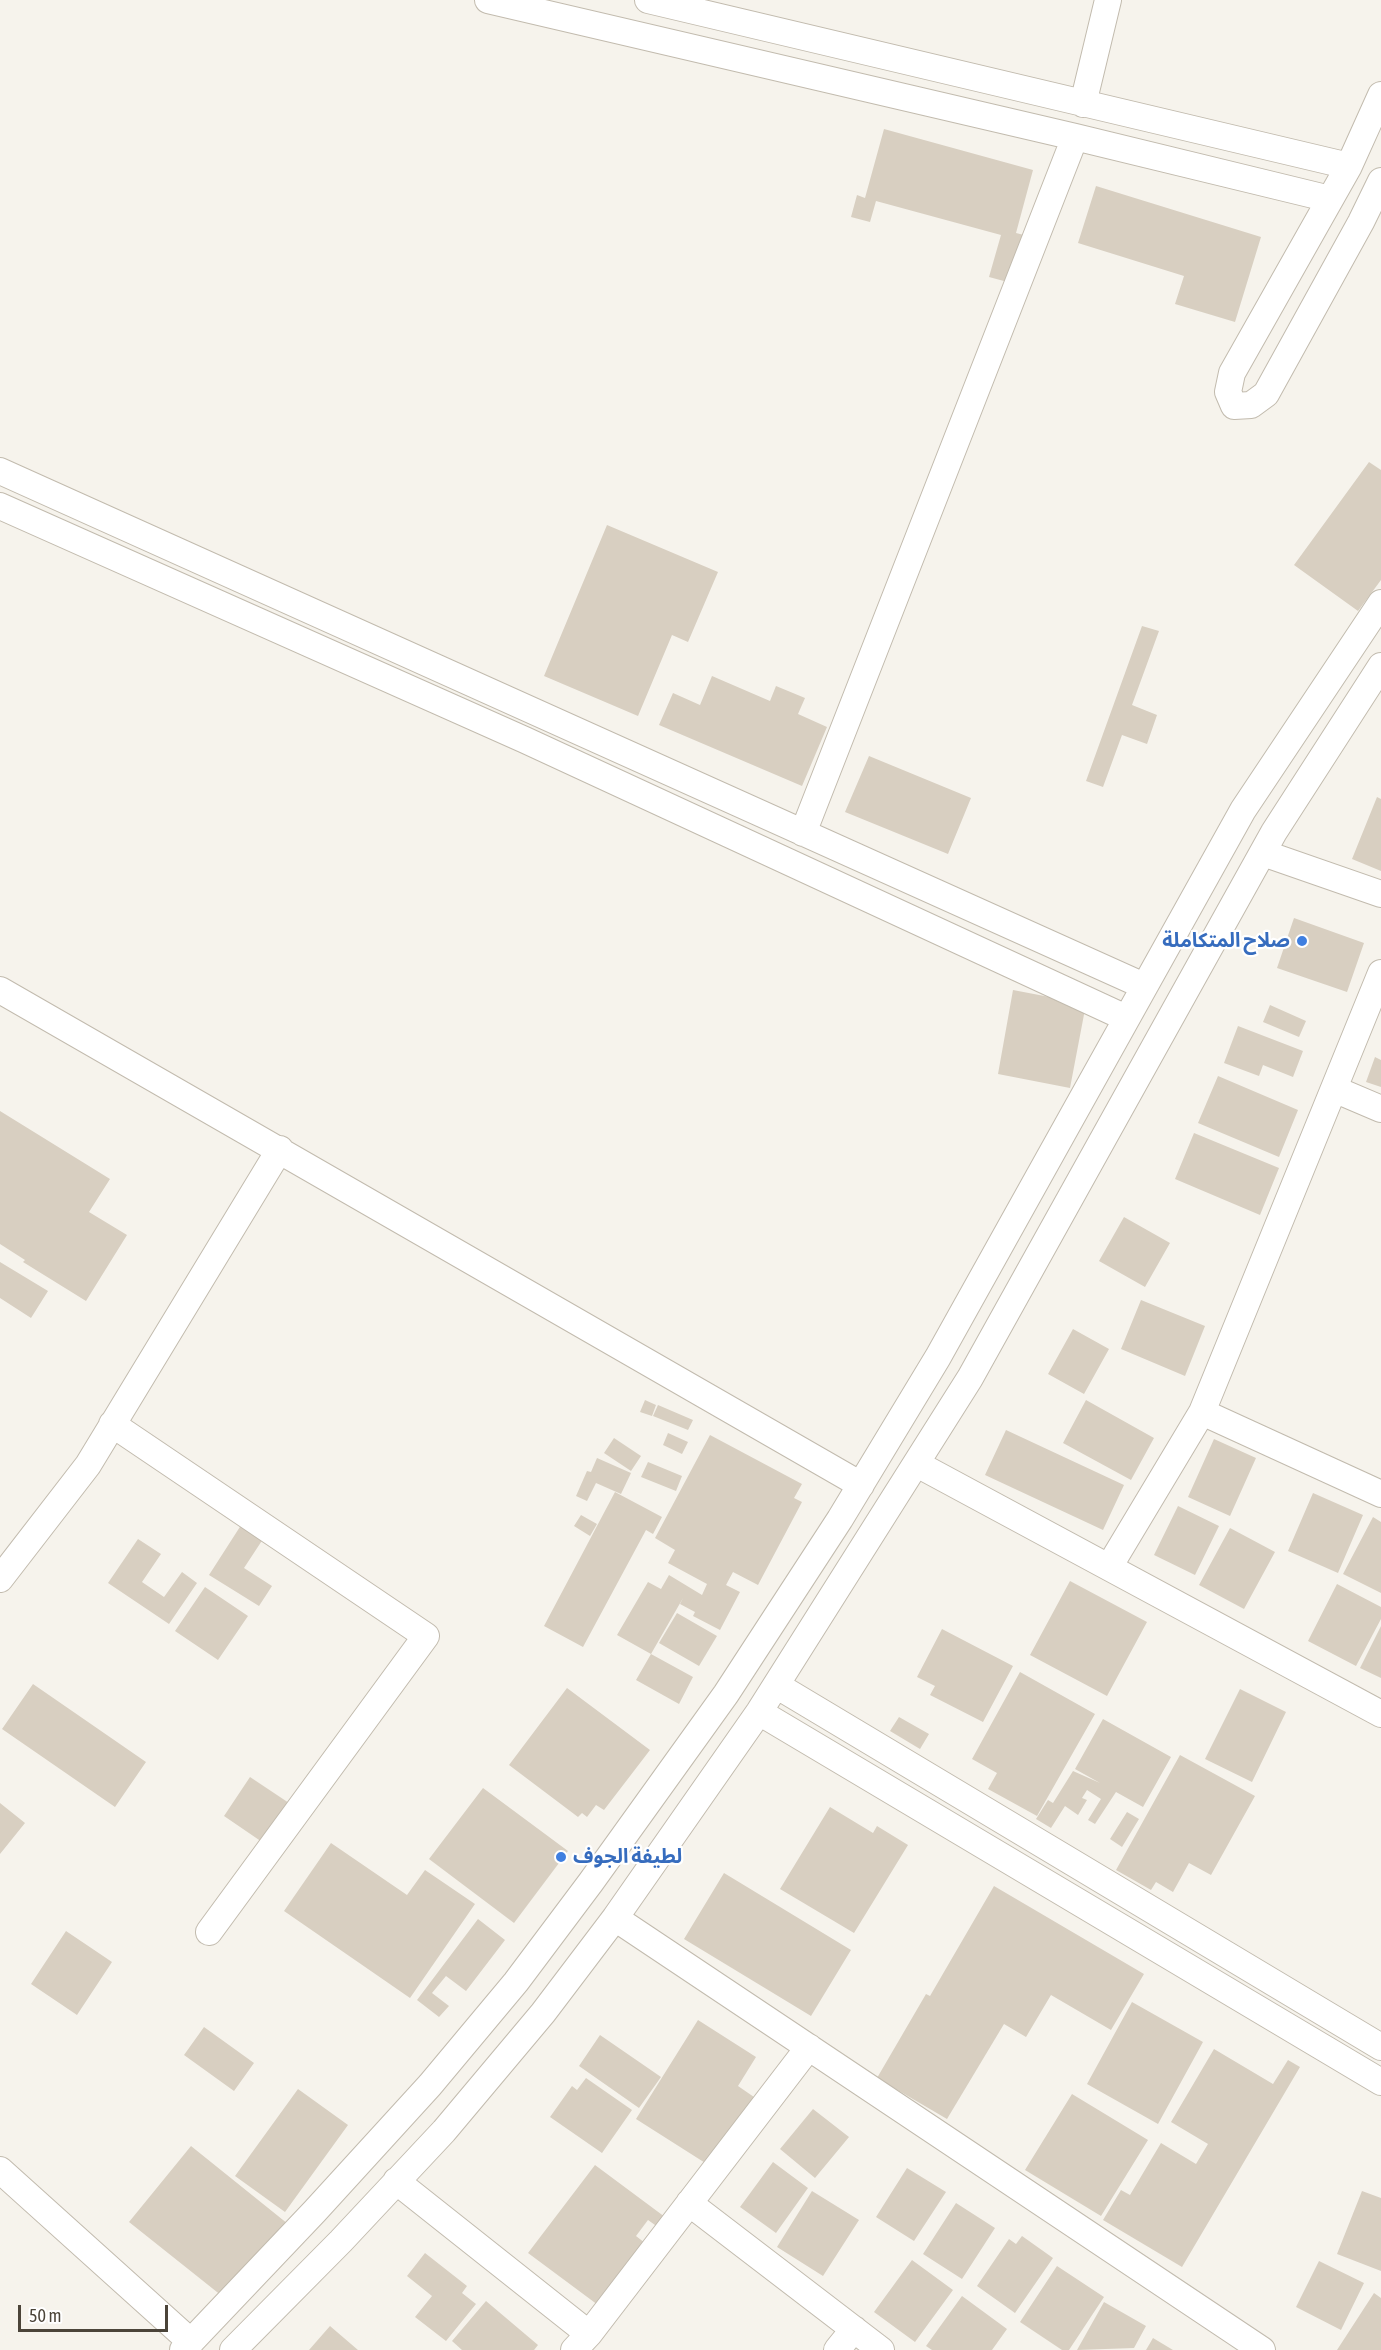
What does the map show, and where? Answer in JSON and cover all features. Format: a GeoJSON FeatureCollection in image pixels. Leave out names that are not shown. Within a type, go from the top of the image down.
{"type":"FeatureCollection","features":[{"type":"Feature","properties":{"kind":"street"},"geometry":{"type":"LineString","coordinates":[[488,0],[1076,137],[1330,199]]}},
{"type":"Feature","properties":{"kind":"street"},"geometry":{"type":"LineString","coordinates":[[648,0],[1349,166]]}},
{"type":"Feature","properties":{"kind":"street"},"geometry":{"type":"LineString","coordinates":[[1083,104],[1108,0]]}},
{"type":"Feature","properties":{"kind":"street"},"geometry":{"type":"LineString","coordinates":[[1381,95],[1349,166],[1232,373],[1228,392],[1234,406],[1251,405],[1266,394],[1361,222],[1381,181]]}},
{"type":"Feature","properties":{"kind":"street"},"geometry":{"type":"LineString","coordinates":[[803,833],[1076,137]]}},
{"type":"Feature","properties":{"kind":"street"},"geometry":{"type":"LineString","coordinates":[[0,471],[1144,986]]}},
{"type":"Feature","properties":{"kind":"street"},"geometry":{"type":"LineString","coordinates":[[0,506],[525,740],[1126,1018]]}},
{"type":"Feature","properties":{"kind":"street"},"geometry":{"type":"LineString","coordinates":[[0,2170],[187,2346],[430,2085],[516,1982],[591,1882],[726,1694],[861,1485],[938,1357],[1243,810],[1381,603]]}},
{"type":"Feature","properties":{"kind":"street"},"geometry":{"type":"LineString","coordinates":[[233,2350],[444,2131],[543,2013],[615,1918],[759,1712],[970,1378],[1263,853],[1371,700],[1381,666]]}},
{"type":"Feature","properties":{"kind":"street"},"geometry":{"type":"LineString","coordinates":[[1263,853],[1381,894]]}},
{"type":"Feature","properties":{"kind":"street"},"geometry":{"type":"LineString","coordinates":[[1109,1567],[1202,1412],[1381,973]]}},
{"type":"Feature","properties":{"kind":"street"},"geometry":{"type":"LineString","coordinates":[[0,990],[861,1485]]}},
{"type":"Feature","properties":{"kind":"street"},"geometry":{"type":"LineString","coordinates":[[1334,1089],[1381,1109]]}},
{"type":"Feature","properties":{"kind":"street"},"geometry":{"type":"LineString","coordinates":[[0,1579],[88,1465],[280,1149]]}},
{"type":"Feature","properties":{"kind":"street"},"geometry":{"type":"LineString","coordinates":[[1202,1412],[1379,1486]]}},
{"type":"Feature","properties":{"kind":"street"},"geometry":{"type":"LineString","coordinates":[[112,1424],[426,1636],[208,1932]]}},
{"type":"Feature","properties":{"kind":"street"},"geometry":{"type":"LineString","coordinates":[[917,1464],[1381,1714]]}},
{"type":"Feature","properties":{"kind":"street"},"geometry":{"type":"LineString","coordinates":[[776,1685],[1381,2047]]}},
{"type":"Feature","properties":{"kind":"street"},"geometry":{"type":"LineString","coordinates":[[759,1712],[1381,2082]]}},
{"type":"Feature","properties":{"kind":"street"},"geometry":{"type":"LineString","coordinates":[[615,1918],[809,2047],[1231,2342],[1262,2350]]}},
{"type":"Feature","properties":{"kind":"street"},"geometry":{"type":"LineString","coordinates":[[396,2181],[581,2342],[809,2047]]}},
{"type":"Feature","properties":{"kind":"street"},"geometry":{"type":"LineString","coordinates":[[689,2203],[881,2350]]}},
{"type":"Feature","properties":{"kind":"street"},"geometry":{"type":"LineString","coordinates":[[837,2350],[854,2329]]}},
{"type":"Feature","properties":{"kind":"building"},"geometry":{"type":"Polygon","coordinates":[[[884,129],[1033,170],[1016,233],[1028,236],[1015,284],[989,277],[1001,235],[876,201],[870,222],[851,217],[857,195],[865,198],[884,129]]]}},
{"type":"Feature","properties":{"kind":"building"},"geometry":{"type":"Polygon","coordinates":[[[1096,186],[1261,237],[1235,322],[1175,304],[1184,276],[1078,243],[1096,186]]]}},
{"type":"Feature","properties":{"kind":"building"},"geometry":{"type":"Polygon","coordinates":[[[1369,462],[1381,470],[1381,580],[1358,611],[1294,565],[1369,462]]]}},
{"type":"Feature","properties":{"kind":"building"},"geometry":{"type":"Polygon","coordinates":[[[607,525],[718,572],[688,642],[672,635],[638,716],[544,676],[607,525]]]}},
{"type":"Feature","properties":{"kind":"building"},"geometry":{"type":"Polygon","coordinates":[[[1142,626],[1159,631],[1132,705],[1157,715],[1147,744],[1122,735],[1103,787],[1086,781],[1142,626]]]}},
{"type":"Feature","properties":{"kind":"building"},"geometry":{"type":"Polygon","coordinates":[[[712,676],[770,701],[776,686],[805,698],[798,714],[827,727],[802,786],[659,725],[673,693],[700,705],[712,676]]]}},
{"type":"Feature","properties":{"kind":"building"},"geometry":{"type":"Polygon","coordinates":[[[869,756],[971,798],[948,854],[845,812],[869,756]]]}},
{"type":"Feature","properties":{"kind":"building"},"geometry":{"type":"Polygon","coordinates":[[[1377,797],[1381,799],[1381,871],[1352,859],[1377,797]]]}},
{"type":"Feature","properties":{"kind":"building"},"geometry":{"type":"Polygon","coordinates":[[[1294,918],[1364,943],[1347,992],[1277,968],[1294,918]]]}},
{"type":"Feature","properties":{"kind":"building"},"geometry":{"type":"Polygon","coordinates":[[[1013,990],[1086,1004],[1070,1088],[998,1074],[1013,990]]]}},
{"type":"Feature","properties":{"kind":"building"},"geometry":{"type":"Polygon","coordinates":[[[1270,1005],[1306,1021],[1299,1037],[1263,1022],[1270,1005]]]}},
{"type":"Feature","properties":{"kind":"building"},"geometry":{"type":"Polygon","coordinates":[[[1238,1026],[1303,1051],[1293,1077],[1263,1065],[1259,1076],[1224,1063],[1238,1026]]]}},
{"type":"Feature","properties":{"kind":"building"},"geometry":{"type":"Polygon","coordinates":[[[1375,1057],[1381,1060],[1381,1087],[1366,1082],[1375,1057]]]}},
{"type":"Feature","properties":{"kind":"building"},"geometry":{"type":"Polygon","coordinates":[[[1218,1076],[1298,1110],[1279,1157],[1198,1123],[1218,1076]]]}},
{"type":"Feature","properties":{"kind":"building"},"geometry":{"type":"Polygon","coordinates":[[[0,1111],[110,1179],[89,1212],[127,1235],[86,1301],[23,1262],[25,1260],[0,1244],[0,1111]]]}},
{"type":"Feature","properties":{"kind":"building"},"geometry":{"type":"Polygon","coordinates":[[[1194,1133],[1279,1168],[1260,1215],[1175,1179],[1194,1133]]]}},
{"type":"Feature","properties":{"kind":"building"},"geometry":{"type":"Polygon","coordinates":[[[1124,1217],[1170,1243],[1145,1287],[1099,1261],[1124,1217]]]}},
{"type":"Feature","properties":{"kind":"building"},"geometry":{"type":"Polygon","coordinates":[[[0,1262],[48,1291],[31,1318],[0,1298],[0,1262]]]}},
{"type":"Feature","properties":{"kind":"building"},"geometry":{"type":"Polygon","coordinates":[[[1141,1300],[1205,1326],[1185,1376],[1121,1349],[1141,1300]]]}},
{"type":"Feature","properties":{"kind":"building"},"geometry":{"type":"Polygon","coordinates":[[[1073,1329],[1109,1349],[1084,1394],[1048,1374],[1073,1329]]]}},
{"type":"Feature","properties":{"kind":"building"},"geometry":{"type":"Polygon","coordinates":[[[645,1400],[656,1405],[652,1416],[640,1412],[645,1400]]]}},
{"type":"Feature","properties":{"kind":"building"},"geometry":{"type":"Polygon","coordinates":[[[1086,1400],[1154,1438],[1131,1480],[1063,1443],[1086,1400]]]}},
{"type":"Feature","properties":{"kind":"building"},"geometry":{"type":"Polygon","coordinates":[[[658,1405],[693,1420],[688,1430],[653,1416],[658,1405]]]}},
{"type":"Feature","properties":{"kind":"building"},"geometry":{"type":"Polygon","coordinates":[[[1006,1430],[1124,1485],[1103,1530],[985,1475],[1006,1430]]]}},
{"type":"Feature","properties":{"kind":"building"},"geometry":{"type":"Polygon","coordinates":[[[668,1433],[688,1442],[682,1454],[663,1445],[668,1433]]]}},
{"type":"Feature","properties":{"kind":"building"},"geometry":{"type":"Polygon","coordinates":[[[710,1435],[802,1484],[794,1498],[802,1502],[758,1585],[733,1572],[726,1585],[740,1592],[720,1630],[693,1616],[695,1612],[680,1604],[683,1598],[651,1654],[617,1635],[648,1582],[661,1589],[669,1575],[702,1595],[707,1584],[668,1563],[675,1550],[655,1538],[710,1435]]]}},
{"type":"Feature","properties":{"kind":"building"},"geometry":{"type":"Polygon","coordinates":[[[614,1438],[641,1456],[631,1471],[604,1453],[614,1438]]]}},
{"type":"Feature","properties":{"kind":"building"},"geometry":{"type":"Polygon","coordinates":[[[1214,1439],[1256,1458],[1230,1516],[1188,1497],[1214,1439]]]}},
{"type":"Feature","properties":{"kind":"building"},"geometry":{"type":"Polygon","coordinates":[[[597,1458],[631,1473],[621,1494],[596,1483],[587,1501],[576,1496],[587,1471],[591,1472],[597,1458]]]}},
{"type":"Feature","properties":{"kind":"building"},"geometry":{"type":"Polygon","coordinates":[[[648,1462],[682,1476],[676,1491],[641,1477],[648,1462]]]}},
{"type":"Feature","properties":{"kind":"building"},"geometry":{"type":"Polygon","coordinates":[[[615,1492],[662,1517],[653,1534],[646,1530],[583,1647],[544,1626],[615,1492]]]}},
{"type":"Feature","properties":{"kind":"building"},"geometry":{"type":"Polygon","coordinates":[[[1313,1493],[1363,1515],[1338,1573],[1288,1551],[1313,1493]]]}},
{"type":"Feature","properties":{"kind":"building"},"geometry":{"type":"Polygon","coordinates":[[[1178,1506],[1219,1526],[1195,1575],[1154,1555],[1178,1506]]]}},
{"type":"Feature","properties":{"kind":"building"},"geometry":{"type":"Polygon","coordinates":[[[581,1515],[597,1524],[590,1536],[574,1526],[581,1515]]]}},
{"type":"Feature","properties":{"kind":"building"},"geometry":{"type":"Polygon","coordinates":[[[1373,1517],[1381,1522],[1381,1593],[1343,1574],[1373,1517]]]}},
{"type":"Feature","properties":{"kind":"building"},"geometry":{"type":"Polygon","coordinates":[[[245,1519],[267,1533],[244,1568],[272,1586],[259,1606],[209,1575],[245,1519]]]}},
{"type":"Feature","properties":{"kind":"building"},"geometry":{"type":"Polygon","coordinates":[[[1230,1528],[1275,1552],[1244,1609],[1199,1585],[1230,1528]]]}},
{"type":"Feature","properties":{"kind":"building"},"geometry":{"type":"Polygon","coordinates":[[[138,1539],[161,1554],[142,1582],[164,1597],[182,1572],[197,1583],[169,1624],[108,1583],[138,1539]]]}},
{"type":"Feature","properties":{"kind":"building"},"geometry":{"type":"Polygon","coordinates":[[[1070,1581],[1147,1622],[1107,1696],[1030,1655],[1070,1581]]]}},
{"type":"Feature","properties":{"kind":"building"},"geometry":{"type":"Polygon","coordinates":[[[1337,1584],[1381,1607],[1381,1619],[1356,1666],[1308,1641],[1337,1584]]]}},
{"type":"Feature","properties":{"kind":"building"},"geometry":{"type":"Polygon","coordinates":[[[205,1587],[248,1616],[218,1660],[175,1631],[205,1587]]]}},
{"type":"Feature","properties":{"kind":"building"},"geometry":{"type":"Polygon","coordinates":[[[677,1613],[717,1636],[699,1666],[659,1643],[677,1613]]]}},
{"type":"Feature","properties":{"kind":"building"},"geometry":{"type":"Polygon","coordinates":[[[1381,1626],[1381,1678],[1360,1668],[1381,1626]]]}},
{"type":"Feature","properties":{"kind":"building"},"geometry":{"type":"Polygon","coordinates":[[[942,1629],[1013,1666],[983,1722],[930,1695],[935,1686],[917,1677],[942,1629]]]}},
{"type":"Feature","properties":{"kind":"building"},"geometry":{"type":"Polygon","coordinates":[[[651,1654],[693,1677],[679,1704],[636,1680],[651,1654]]]}},
{"type":"Feature","properties":{"kind":"building"},"geometry":{"type":"Polygon","coordinates":[[[1020,1672],[1095,1714],[1037,1816],[988,1789],[997,1773],[972,1759],[1020,1672]]]}},
{"type":"Feature","properties":{"kind":"building"},"geometry":{"type":"Polygon","coordinates":[[[33,1684],[146,1762],[115,1807],[2,1729],[33,1684]]]}},
{"type":"Feature","properties":{"kind":"building"},"geometry":{"type":"Polygon","coordinates":[[[567,1688],[650,1750],[604,1810],[596,1805],[587,1817],[582,1813],[578,1817],[509,1765],[567,1688]]]}},
{"type":"Feature","properties":{"kind":"building"},"geometry":{"type":"Polygon","coordinates":[[[1240,1689],[1286,1712],[1252,1782],[1205,1759],[1240,1689]]]}},
{"type":"Feature","properties":{"kind":"building"},"geometry":{"type":"Polygon","coordinates":[[[899,1717],[929,1734],[920,1749],[890,1731],[899,1717]]]}},
{"type":"Feature","properties":{"kind":"building"},"geometry":{"type":"Polygon","coordinates":[[[1103,1719],[1171,1757],[1143,1807],[1116,1792],[1095,1824],[1088,1820],[1101,1799],[1087,1790],[1082,1798],[1087,1800],[1078,1815],[1065,1806],[1051,1828],[1036,1819],[1048,1800],[1053,1803],[1073,1771],[1100,1783],[1075,1769],[1103,1719]]]}},
{"type":"Feature","properties":{"kind":"building"},"geometry":{"type":"Polygon","coordinates":[[[1180,1755],[1255,1796],[1211,1875],[1189,1863],[1173,1892],[1156,1882],[1151,1890],[1116,1870],[1180,1755]]]}},
{"type":"Feature","properties":{"kind":"building"},"geometry":{"type":"Polygon","coordinates":[[[250,1777],[292,1805],[265,1844],[224,1816],[250,1777]]]}},
{"type":"Feature","properties":{"kind":"building"},"geometry":{"type":"Polygon","coordinates":[[[483,1788],[568,1851],[514,1923],[429,1859],[483,1788]]]}},
{"type":"Feature","properties":{"kind":"building"},"geometry":{"type":"Polygon","coordinates":[[[0,1803],[25,1823],[0,1854],[0,1803]]]}},
{"type":"Feature","properties":{"kind":"building"},"geometry":{"type":"Polygon","coordinates":[[[830,1807],[873,1833],[877,1826],[908,1845],[854,1933],[780,1889],[830,1807]]]}},
{"type":"Feature","properties":{"kind":"building"},"geometry":{"type":"Polygon","coordinates":[[[1127,1812],[1139,1819],[1122,1847],[1110,1839],[1127,1812]]]}},
{"type":"Feature","properties":{"kind":"building"},"geometry":{"type":"Polygon","coordinates":[[[331,1843],[407,1895],[425,1870],[475,1904],[410,1998],[284,1911],[331,1843]]]}},
{"type":"Feature","properties":{"kind":"building"},"geometry":{"type":"Polygon","coordinates":[[[724,1873],[851,1950],[811,2016],[684,1939],[724,1873]]]}},
{"type":"Feature","properties":{"kind":"building"},"geometry":{"type":"Polygon","coordinates":[[[994,1886],[1144,1974],[1111,2030],[1051,1995],[1026,2037],[1004,2024],[947,2119],[877,2078],[926,1994],[930,1996],[994,1886]]]}},
{"type":"Feature","properties":{"kind":"building"},"geometry":{"type":"Polygon","coordinates":[[[478,1919],[505,1940],[466,1991],[446,1976],[432,1993],[449,2006],[439,2017],[417,2000],[478,1919]]]}},
{"type":"Feature","properties":{"kind":"building"},"geometry":{"type":"Polygon","coordinates":[[[66,1931],[112,1962],[77,2015],[31,1984],[66,1931]]]}},
{"type":"Feature","properties":{"kind":"building"},"geometry":{"type":"Polygon","coordinates":[[[1132,2002],[1203,2042],[1158,2124],[1087,2084],[1132,2002]]]}},
{"type":"Feature","properties":{"kind":"building"},"geometry":{"type":"Polygon","coordinates":[[[698,2020],[756,2057],[738,2086],[754,2097],[710,2166],[636,2119],[698,2020]]]}},
{"type":"Feature","properties":{"kind":"building"},"geometry":{"type":"Polygon","coordinates":[[[204,2027],[254,2063],[234,2091],[184,2055],[204,2027]]]}},
{"type":"Feature","properties":{"kind":"building"},"geometry":{"type":"Polygon","coordinates":[[[600,2035],[661,2077],[639,2108],[579,2066],[600,2035]]]}},
{"type":"Feature","properties":{"kind":"building"},"geometry":{"type":"Polygon","coordinates":[[[1214,2049],[1273,2084],[1288,2060],[1300,2067],[1182,2267],[1103,2220],[1121,2190],[1130,2195],[1161,2143],[1196,2164],[1208,2144],[1171,2122],[1214,2049]]]}},
{"type":"Feature","properties":{"kind":"building"},"geometry":{"type":"Polygon","coordinates":[[[586,2078],[632,2110],[602,2153],[550,2117],[572,2086],[577,2090],[586,2078]]]}},
{"type":"Feature","properties":{"kind":"building"},"geometry":{"type":"Polygon","coordinates":[[[298,2089],[348,2125],[285,2212],[235,2176],[298,2089]]]}},
{"type":"Feature","properties":{"kind":"building"},"geometry":{"type":"Polygon","coordinates":[[[1072,2094],[1148,2140],[1101,2216],[1025,2170],[1072,2094]]]}},
{"type":"Feature","properties":{"kind":"building"},"geometry":{"type":"Polygon","coordinates":[[[813,2109],[849,2137],[815,2178],[780,2149],[813,2109]]]}},
{"type":"Feature","properties":{"kind":"building"},"geometry":{"type":"Polygon","coordinates":[[[191,2146],[288,2224],[227,2300],[129,2222],[191,2146]]]}},
{"type":"Feature","properties":{"kind":"building"},"geometry":{"type":"Polygon","coordinates":[[[773,2162],[808,2188],[776,2233],[740,2207],[773,2162]]]}},
{"type":"Feature","properties":{"kind":"building"},"geometry":{"type":"Polygon","coordinates":[[[595,2165],[669,2220],[662,2230],[648,2220],[636,2236],[645,2243],[598,2305],[528,2253],[595,2165]]]}},
{"type":"Feature","properties":{"kind":"building"},"geometry":{"type":"Polygon","coordinates":[[[907,2168],[946,2192],[914,2241],[876,2217],[907,2168]]]}},
{"type":"Feature","properties":{"kind":"building"},"geometry":{"type":"Polygon","coordinates":[[[812,2191],[859,2220],[823,2276],[777,2247],[812,2191]]]}},
{"type":"Feature","properties":{"kind":"building"},"geometry":{"type":"Polygon","coordinates":[[[1362,2191],[1381,2198],[1381,2271],[1337,2254],[1362,2191]]]}},
{"type":"Feature","properties":{"kind":"building"},"geometry":{"type":"Polygon","coordinates":[[[956,2203],[995,2228],[962,2279],[923,2254],[956,2203]]]}},
{"type":"Feature","properties":{"kind":"building"},"geometry":{"type":"Polygon","coordinates":[[[1022,2236],[1053,2258],[1015,2313],[977,2286],[1009,2239],[1016,2244],[1022,2236]]]}},
{"type":"Feature","properties":{"kind":"building"},"geometry":{"type":"Polygon","coordinates":[[[425,2253],[467,2286],[462,2293],[476,2304],[446,2341],[415,2317],[432,2296],[407,2276],[425,2253]]]}},
{"type":"Feature","properties":{"kind":"building"},"geometry":{"type":"Polygon","coordinates":[[[912,2260],[953,2290],[915,2342],[874,2312],[912,2260]]]}},
{"type":"Feature","properties":{"kind":"building"},"geometry":{"type":"Polygon","coordinates":[[[1319,2261],[1364,2283],[1341,2330],[1296,2307],[1319,2261]]]}},
{"type":"Feature","properties":{"kind":"building"},"geometry":{"type":"Polygon","coordinates":[[[1057,2266],[1104,2297],[1069,2350],[1062,2350],[1020,2322],[1057,2266]]]}},
{"type":"Feature","properties":{"kind":"building"},"geometry":{"type":"Polygon","coordinates":[[[1374,2293],[1381,2298],[1381,2350],[1337,2350],[1374,2293]]]}},
{"type":"Feature","properties":{"kind":"building"},"geometry":{"type":"Polygon","coordinates":[[[962,2296],[1007,2329],[992,2350],[932,2350],[926,2346],[962,2296]]]}},
{"type":"Feature","properties":{"kind":"building"},"geometry":{"type":"Polygon","coordinates":[[[486,2301],[538,2345],[534,2350],[462,2350],[452,2341],[486,2301]]]}},
{"type":"Feature","properties":{"kind":"building"},"geometry":{"type":"Polygon","coordinates":[[[1104,2302],[1146,2326],[1134,2348],[1077,2350],[1104,2302]]]}},
{"type":"Feature","properties":{"kind":"building"},"geometry":{"type":"Polygon","coordinates":[[[330,2326],[358,2350],[309,2350],[330,2326]]]}},
{"type":"Feature","properties":{"kind":"building"},"geometry":{"type":"Polygon","coordinates":[[[1153,2338],[1173,2350],[1146,2350],[1153,2338]]]}},
{"type":"Feature","properties":{"kind":"place","name":"صلاح المتكاملة"},"geometry":{"type":"Point","coordinates":[1302,941]}},
{"type":"Feature","properties":{"kind":"place","name":"لطيفة الجوف"},"geometry":{"type":"Point","coordinates":[561,1857]}}]}
